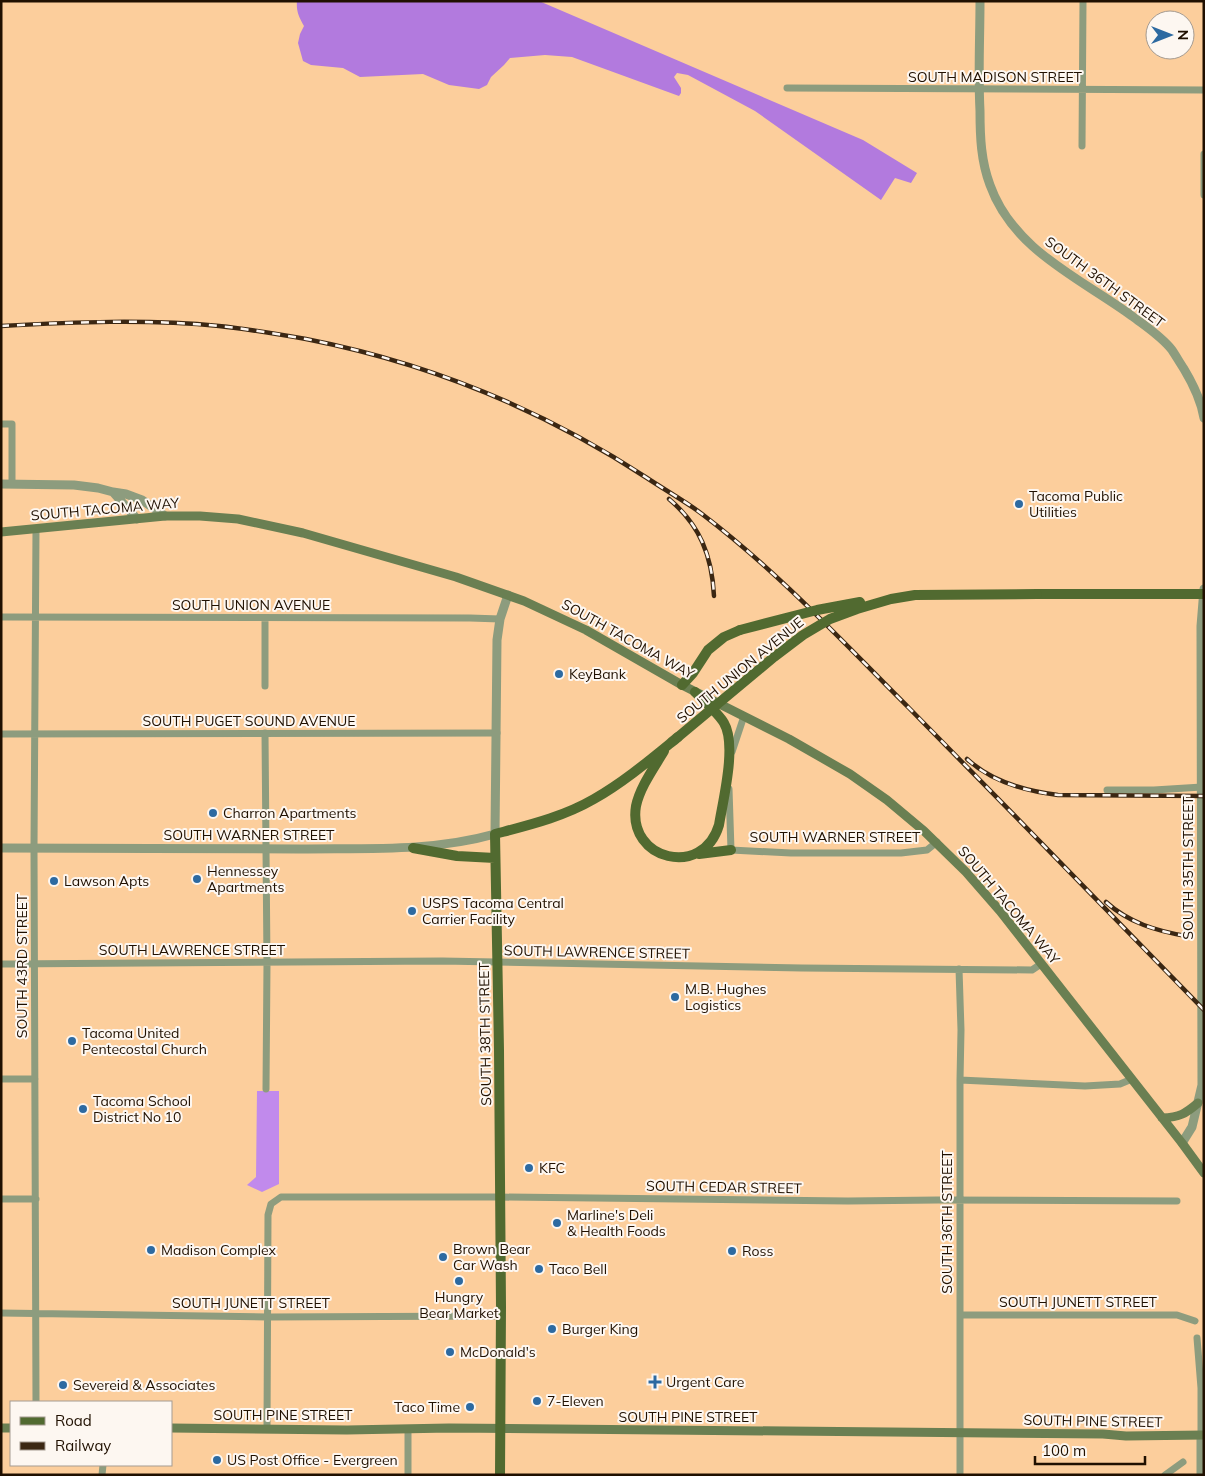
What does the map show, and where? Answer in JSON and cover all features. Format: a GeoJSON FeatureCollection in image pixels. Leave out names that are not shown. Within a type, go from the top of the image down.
{"type":"FeatureCollection","features":[{"type":"Feature","properties":{"kind":"main road","name":"SOUTH TACOMA WAY"},"geometry":{"type":"LineString","coordinates":[[1,532],[165,516],[238,519],[292,530],[456,577],[532,604],[581,627],[682,685],[789,739],[850,774],[886,800],[937,842],[989,897],[1204,1173]]}},
{"type":"Feature","properties":{"kind":"main road","name":"SOUTH UNION AVENUE"},"geometry":{"type":"LineString","coordinates":[[495,834],[542,822],[593,800],[621,782],[667,746],[803,635],[830,619],[857,609],[891,599],[915,595],[1204,594]]}},
{"type":"Feature","properties":{"kind":"main road"},"geometry":{"type":"LineString","coordinates":[[682,685],[693,673],[708,650],[724,637],[740,630],[824,609],[860,602],[891,599]]}},
{"type":"Feature","properties":{"kind":"main road"},"geometry":{"type":"LineString","coordinates":[[695,692],[723,722],[728,733],[729,764],[717,834],[712,842],[698,854]]}},
{"type":"Feature","properties":{"kind":"main road"},"geometry":{"type":"LineString","coordinates":[[667,746],[638,800],[636,815],[638,831],[646,844],[668,857],[690,857],[698,854],[730,850]]}},
{"type":"Feature","properties":{"kind":"main road","name":"SOUTH 38TH STREET"},"geometry":{"type":"LineString","coordinates":[[495,834],[501,1316],[500,1475]]}},
{"type":"Feature","properties":{"kind":"main road"},"geometry":{"type":"LineString","coordinates":[[413,848],[457,856],[495,858]]}},
{"type":"Feature","properties":{"kind":"main road"},"geometry":{"type":"LineString","coordinates":[[1162,1118],[1179,1117],[1198,1103]]}},
{"type":"Feature","properties":{"kind":"main road","name":"SOUTH PINE STREET"},"geometry":{"type":"LineString","coordinates":[[172,1428],[499,1429],[1202,1436]]}},
{"type":"Feature","properties":{"kind":"street","name":"SOUTH 36TH STREET"},"geometry":{"type":"LineString","coordinates":[[980,1],[979,90],[981,144],[983,164],[992,190],[1009,221],[1040,254],[1141,322],[1171,349],[1189,377],[1203,413]]}},
{"type":"Feature","properties":{"kind":"street"},"geometry":{"type":"LineString","coordinates":[[1082,146],[1083,1]]}},
{"type":"Feature","properties":{"kind":"street","name":"SOUTH MADISON STREET"},"geometry":{"type":"LineString","coordinates":[[787,88],[1204,90]]}},
{"type":"Feature","properties":{"kind":"street"},"geometry":{"type":"LineString","coordinates":[[1204,154],[1204,194]]}},
{"type":"Feature","properties":{"kind":"street"},"geometry":{"type":"LineString","coordinates":[[1,424],[12,424],[12,484]]}},
{"type":"Feature","properties":{"kind":"street"},"geometry":{"type":"LineString","coordinates":[[1,484],[98,488],[126,494],[142,500],[165,516]]}},
{"type":"Feature","properties":{"kind":"street"},"geometry":{"type":"LineString","coordinates":[[113,492],[137,518]]}},
{"type":"Feature","properties":{"kind":"street","name":"SOUTH 43RD STREET"},"geometry":{"type":"LineString","coordinates":[[36,529],[34,848],[36,1401]]}},
{"type":"Feature","properties":{"kind":"street","name":"SOUTH 35TH STREET"},"geometry":{"type":"LineString","coordinates":[[1182,1143],[1192,1127],[1202,1085],[1201,626],[1204,589]]}},
{"type":"Feature","properties":{"kind":"street","name":"SOUTH 38TH STREET"},"geometry":{"type":"LineString","coordinates":[[495,834],[497,640],[500,619],[508,595]]}},
{"type":"Feature","properties":{"kind":"street","name":"SOUTH UNION AVENUE"},"geometry":{"type":"LineString","coordinates":[[1,617],[500,619]]}},
{"type":"Feature","properties":{"kind":"street"},"geometry":{"type":"LineString","coordinates":[[265,686],[266,618]]}},
{"type":"Feature","properties":{"kind":"street"},"geometry":{"type":"LineString","coordinates":[[730,850],[729,764],[736,736],[744,716]]}},
{"type":"Feature","properties":{"kind":"street"},"geometry":{"type":"LineString","coordinates":[[265,733],[266,1089]]}},
{"type":"Feature","properties":{"kind":"street","name":"SOUTH PUGET SOUND AVENUE"},"geometry":{"type":"LineString","coordinates":[[1,734],[497,733]]}},
{"type":"Feature","properties":{"kind":"street"},"geometry":{"type":"LineString","coordinates":[[1107,790],[1202,787]]}},
{"type":"Feature","properties":{"kind":"street","name":"SOUTH WARNER STREET"},"geometry":{"type":"LineString","coordinates":[[1,848],[413,848],[466,841],[495,834]]}},
{"type":"Feature","properties":{"kind":"street","name":"SOUTH WARNER STREET"},"geometry":{"type":"LineString","coordinates":[[730,850],[791,853],[901,853],[927,850],[937,842]]}},
{"type":"Feature","properties":{"kind":"street","name":"SOUTH LAWRENCE STREET"},"geometry":{"type":"LineString","coordinates":[[1,964],[442,961],[847,969],[1032,970],[1041,964]]}},
{"type":"Feature","properties":{"kind":"street","name":"SOUTH 36TH STREET"},"geometry":{"type":"LineString","coordinates":[[959,969],[961,1030],[960,1475]]}},
{"type":"Feature","properties":{"kind":"street"},"geometry":{"type":"LineString","coordinates":[[1,1079],[35,1079]]}},
{"type":"Feature","properties":{"kind":"street"},"geometry":{"type":"LineString","coordinates":[[960,1080],[1085,1086],[1120,1084],[1132,1079]]}},
{"type":"Feature","properties":{"kind":"street","name":"SOUTH CEDAR STREET"},"geometry":{"type":"LineString","coordinates":[[267,1317],[268,1215],[270,1206],[272,1202],[281,1198],[295,1196],[848,1201],[1177,1201]]}},
{"type":"Feature","properties":{"kind":"street"},"geometry":{"type":"LineString","coordinates":[[1,1199],[36,1199]]}},
{"type":"Feature","properties":{"kind":"street","name":"SOUTH JUNETT STREET"},"geometry":{"type":"LineString","coordinates":[[1,1313],[267,1317],[501,1316]]}},
{"type":"Feature","properties":{"kind":"street","name":"SOUTH JUNETT STREET"},"geometry":{"type":"LineString","coordinates":[[960,1315],[1177,1315],[1195,1321]]}},
{"type":"Feature","properties":{"kind":"street"},"geometry":{"type":"LineString","coordinates":[[267,1317],[267,1429]]}},
{"type":"Feature","properties":{"kind":"street"},"geometry":{"type":"LineString","coordinates":[[1197,1338],[1202,1436],[1201,1475]]}},
{"type":"Feature","properties":{"kind":"street"},"geometry":{"type":"LineString","coordinates":[[408,1429],[408,1475]]}},
{"type":"Feature","properties":{"kind":"street"},"geometry":{"type":"LineString","coordinates":[[1165,1475],[1183,1462]]}},
{"type":"Feature","properties":{"kind":"shaded area"},"geometry":{"type":"Polygon","coordinates":[[[297,1],[539,1],[863,140],[917,173],[911,183],[895,178],[881,200],[755,111],[688,75],[677,73],[674,77],[681,88],[679,96],[572,57],[545,55],[510,58],[491,77],[487,85],[479,89],[449,85],[423,74],[360,77],[343,68],[311,65],[303,61],[298,43],[304,26],[298,14],[297,1]]]}},
{"type":"Feature","properties":{"kind":"shaded area"},"geometry":{"type":"Polygon","coordinates":[[[257,1091],[279,1091],[279,1184],[262,1192],[247,1185],[256,1177],[257,1091]]]}},
{"type":"Feature","properties":{"kind":"railway"},"geometry":{"type":"LineString","coordinates":[[1,326],[83,322],[165,322],[230,327],[306,339],[352,349],[440,375],[525,410],[607,453],[702,514],[783,583],[834,632],[1204,1010]]}},
{"type":"Feature","properties":{"kind":"railway"},"geometry":{"type":"LineString","coordinates":[[669,499],[689,520],[702,542],[713,581],[714,596]]}},
{"type":"Feature","properties":{"kind":"railway"},"geometry":{"type":"LineString","coordinates":[[967,759],[987,774],[1009,784],[1058,795],[1204,796]]}},
{"type":"Feature","properties":{"kind":"railway"},"geometry":{"type":"LineString","coordinates":[[1106,902],[1134,921],[1164,932],[1186,936]]}},
{"type":"Feature","properties":{"kind":"place","name":"Tacoma Public Utilities"},"geometry":{"type":"Point","coordinates":[1019,504]}},
{"type":"Feature","properties":{"kind":"place","name":"KeyBank"},"geometry":{"type":"Point","coordinates":[559,674]}},
{"type":"Feature","properties":{"kind":"place","name":"Charron Apartments"},"geometry":{"type":"Point","coordinates":[213,813]}},
{"type":"Feature","properties":{"kind":"place","name":"Hennessey Apartments"},"geometry":{"type":"Point","coordinates":[197,879]}},
{"type":"Feature","properties":{"kind":"place","name":"Lawson Apts"},"geometry":{"type":"Point","coordinates":[54,881]}},
{"type":"Feature","properties":{"kind":"place","name":"USPS Tacoma Central Carrier Facility"},"geometry":{"type":"Point","coordinates":[412,911]}},
{"type":"Feature","properties":{"kind":"place","name":"M.B. Hughes Logistics"},"geometry":{"type":"Point","coordinates":[675,997]}},
{"type":"Feature","properties":{"kind":"place","name":"Tacoma United Pentecostal Church"},"geometry":{"type":"Point","coordinates":[72,1041]}},
{"type":"Feature","properties":{"kind":"place","name":"Tacoma School District No 10"},"geometry":{"type":"Point","coordinates":[83,1109]}},
{"type":"Feature","properties":{"kind":"place","name":"KFC"},"geometry":{"type":"Point","coordinates":[529,1168]}},
{"type":"Feature","properties":{"kind":"place","name":"Marline's Deli & Health Foods"},"geometry":{"type":"Point","coordinates":[557,1223]}},
{"type":"Feature","properties":{"kind":"place","name":"Madison Complex"},"geometry":{"type":"Point","coordinates":[151,1250]}},
{"type":"Feature","properties":{"kind":"place","name":"Ross"},"geometry":{"type":"Point","coordinates":[732,1251]}},
{"type":"Feature","properties":{"kind":"place","name":"Brown Bear Car Wash"},"geometry":{"type":"Point","coordinates":[443,1257]}},
{"type":"Feature","properties":{"kind":"place","name":"Taco Bell"},"geometry":{"type":"Point","coordinates":[539,1269]}},
{"type":"Feature","properties":{"kind":"place","name":"Hungry Bear Market"},"geometry":{"type":"Point","coordinates":[459,1281]}},
{"type":"Feature","properties":{"kind":"place","name":"Burger King"},"geometry":{"type":"Point","coordinates":[552,1329]}},
{"type":"Feature","properties":{"kind":"place","name":"McDonald's"},"geometry":{"type":"Point","coordinates":[450,1352]}},
{"type":"Feature","properties":{"kind":"place","name":"Urgent Care"},"geometry":{"type":"Point","coordinates":[655,1382]}},
{"type":"Feature","properties":{"kind":"place","name":"Severeid & Associates"},"geometry":{"type":"Point","coordinates":[63,1385]}},
{"type":"Feature","properties":{"kind":"place","name":"7-Eleven"},"geometry":{"type":"Point","coordinates":[537,1401]}},
{"type":"Feature","properties":{"kind":"place","name":"Taco Time"},"geometry":{"type":"Point","coordinates":[470,1407]}},
{"type":"Feature","properties":{"kind":"place","name":"US Post Office - Evergreen"},"geometry":{"type":"Point","coordinates":[217,1460]}}]}
